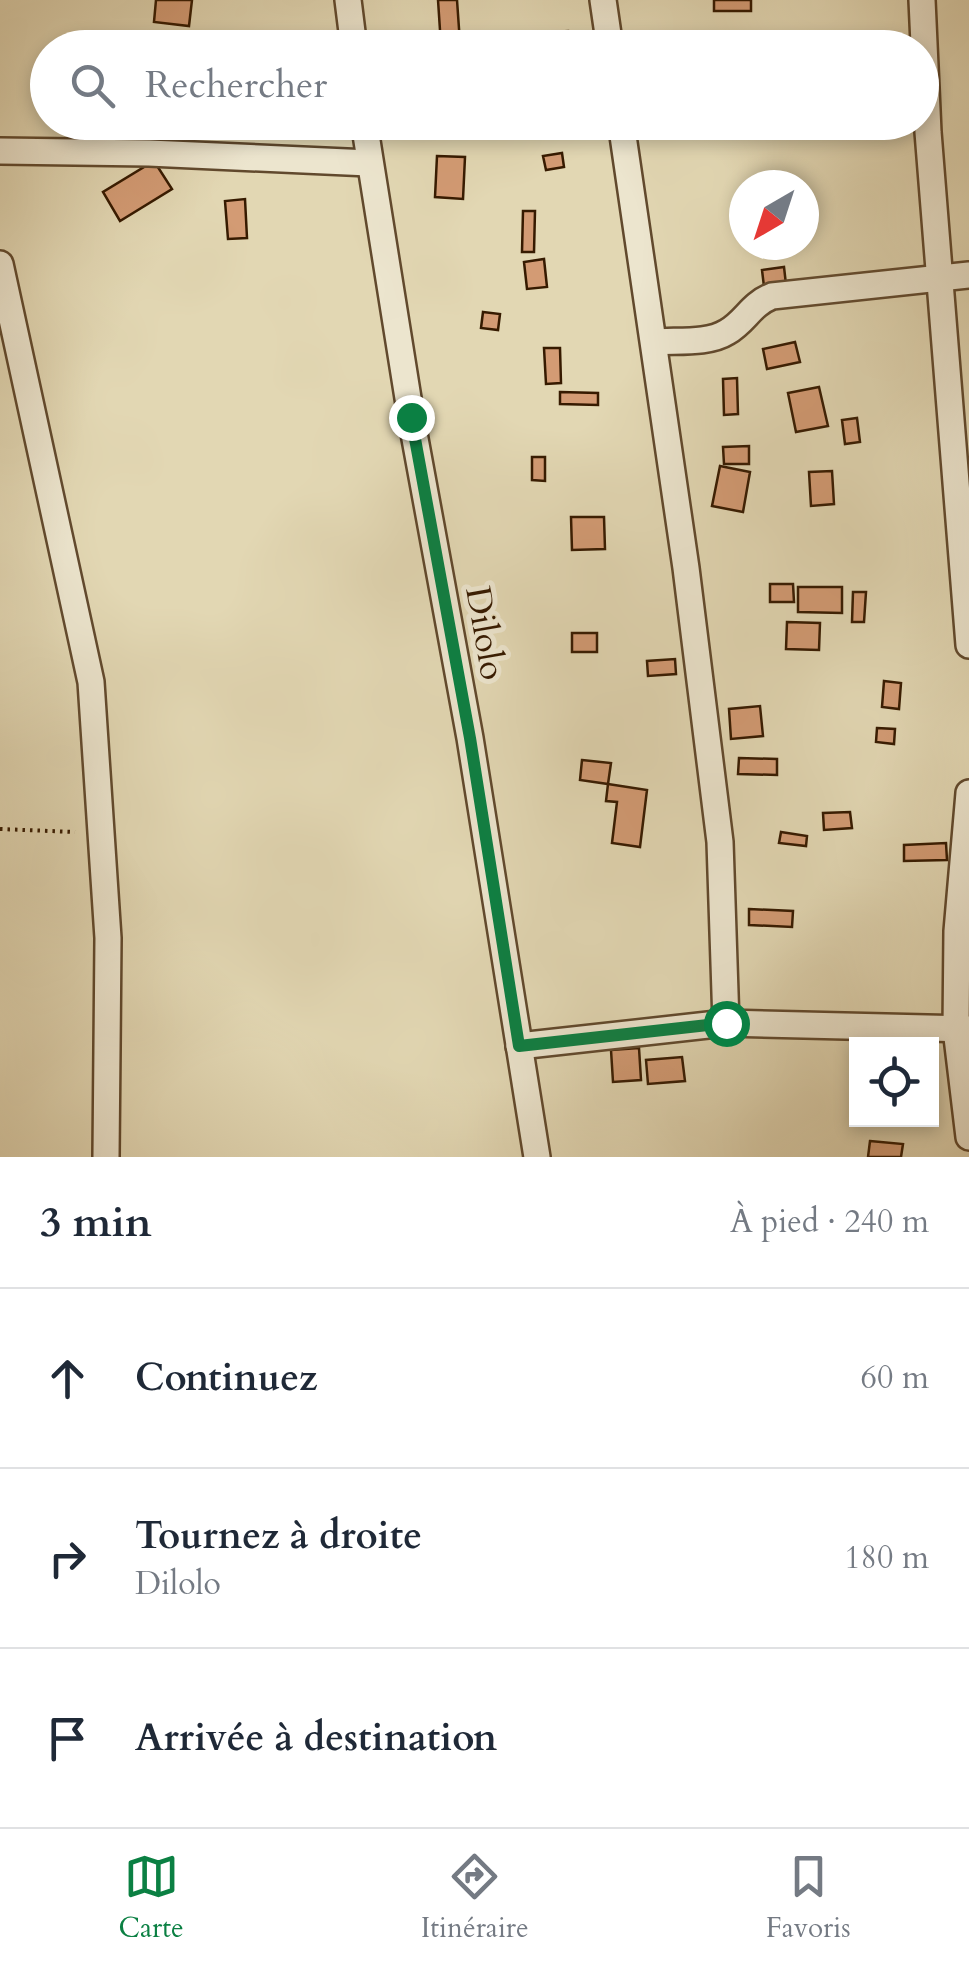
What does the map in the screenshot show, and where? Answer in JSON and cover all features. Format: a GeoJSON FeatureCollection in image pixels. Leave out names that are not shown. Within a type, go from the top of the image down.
{"type":"FeatureCollection","features":[{"type":"Feature","properties":{"kind":"street"},"geometry":{"type":"LineString","coordinates":[[348,0],[352,30]]}},
{"type":"Feature","properties":{"kind":"street"},"geometry":{"type":"LineString","coordinates":[[603,0],[607,30]]}},
{"type":"Feature","properties":{"kind":"street"},"geometry":{"type":"LineString","coordinates":[[922,0],[924,30]]}},
{"type":"Feature","properties":{"kind":"street","name":"Dilolo"},"geometry":{"type":"LineString","coordinates":[[366,140],[411,417],[470,738],[537,1157]]}},
{"type":"Feature","properties":{"kind":"street"},"geometry":{"type":"LineString","coordinates":[[624,140],[720,842],[726,1023]]}},
{"type":"Feature","properties":{"kind":"street"},"geometry":{"type":"LineString","coordinates":[[931,140],[969,645]]}},
{"type":"Feature","properties":{"kind":"street"},"geometry":{"type":"LineString","coordinates":[[0,150],[369,163]]}},
{"type":"Feature","properties":{"kind":"street"},"geometry":{"type":"LineString","coordinates":[[0,264],[91,682],[108,938],[106,1157]]}},
{"type":"Feature","properties":{"kind":"street"},"geometry":{"type":"LineString","coordinates":[[654,342],[704,339],[726,333],[756,303],[772,296],[969,275]]}},
{"type":"Feature","properties":{"kind":"street"},"geometry":{"type":"LineString","coordinates":[[969,793],[957,931],[969,1137]]}},
{"type":"Feature","properties":{"kind":"street"},"geometry":{"type":"LineString","coordinates":[[519,1046],[726,1023],[962,1029]]}},
{"type":"Feature","properties":{"kind":"path"},"geometry":{"type":"LineString","coordinates":[[0,829],[102,832]]}},
{"type":"Feature","properties":{"kind":"building"},"geometry":{"type":"Polygon","coordinates":[[[156,0],[192,0],[189,26],[154,22],[156,0]]]}},
{"type":"Feature","properties":{"kind":"building"},"geometry":{"type":"Polygon","coordinates":[[[438,0],[457,0],[459,30],[440,30],[438,0]]]}},
{"type":"Feature","properties":{"kind":"building"},"geometry":{"type":"Polygon","coordinates":[[[714,0],[751,0],[751,11],[714,11],[714,0]]]}},
{"type":"Feature","properties":{"kind":"building"},"geometry":{"type":"Polygon","coordinates":[[[562,153],[564,167],[546,170],[543,156],[562,153]]]}},
{"type":"Feature","properties":{"kind":"building"},"geometry":{"type":"Polygon","coordinates":[[[437,156],[465,157],[463,199],[435,197],[437,156]]]}},
{"type":"Feature","properties":{"kind":"building"},"geometry":{"type":"Polygon","coordinates":[[[154,161],[172,189],[120,221],[103,192],[154,161]]]}},
{"type":"Feature","properties":{"kind":"building"},"geometry":{"type":"Polygon","coordinates":[[[245,199],[247,238],[228,239],[225,201],[245,199]]]}},
{"type":"Feature","properties":{"kind":"building"},"geometry":{"type":"Polygon","coordinates":[[[523,211],[535,211],[534,252],[522,252],[523,211]]]}},
{"type":"Feature","properties":{"kind":"building"},"geometry":{"type":"Polygon","coordinates":[[[544,259],[547,287],[527,289],[524,262],[544,259]]]}},
{"type":"Feature","properties":{"kind":"building"},"geometry":{"type":"Polygon","coordinates":[[[784,267],[787,293],[765,295],[762,270],[784,267]]]}},
{"type":"Feature","properties":{"kind":"building"},"geometry":{"type":"Polygon","coordinates":[[[483,312],[500,314],[498,330],[481,328],[483,312]]]}},
{"type":"Feature","properties":{"kind":"building"},"geometry":{"type":"Polygon","coordinates":[[[795,342],[800,362],[767,369],[763,349],[795,342]]]}},
{"type":"Feature","properties":{"kind":"building"},"geometry":{"type":"Polygon","coordinates":[[[544,348],[560,348],[561,383],[546,384],[544,348]]]}},
{"type":"Feature","properties":{"kind":"building"},"geometry":{"type":"Polygon","coordinates":[[[737,378],[738,414],[724,415],[723,379],[737,378]]]}},
{"type":"Feature","properties":{"kind":"building"},"geometry":{"type":"Polygon","coordinates":[[[819,387],[828,426],[796,432],[788,393],[819,387]]]}},
{"type":"Feature","properties":{"kind":"building"},"geometry":{"type":"Polygon","coordinates":[[[560,392],[598,393],[598,405],[560,404],[560,392]]]}},
{"type":"Feature","properties":{"kind":"building"},"geometry":{"type":"Polygon","coordinates":[[[857,418],[860,442],[845,444],[842,420],[857,418]]]}},
{"type":"Feature","properties":{"kind":"building"},"geometry":{"type":"Polygon","coordinates":[[[749,446],[749,464],[724,464],[723,447],[749,446]]]}},
{"type":"Feature","properties":{"kind":"building"},"geometry":{"type":"Polygon","coordinates":[[[532,457],[545,457],[545,481],[532,480],[532,457]]]}},
{"type":"Feature","properties":{"kind":"building"},"geometry":{"type":"Polygon","coordinates":[[[720,466],[750,472],[743,512],[712,506],[720,466]]]}},
{"type":"Feature","properties":{"kind":"building"},"geometry":{"type":"Polygon","coordinates":[[[832,471],[834,504],[811,506],[809,472],[832,471]]]}},
{"type":"Feature","properties":{"kind":"building"},"geometry":{"type":"Polygon","coordinates":[[[571,517],[604,517],[605,549],[572,550],[571,517]]]}},
{"type":"Feature","properties":{"kind":"building"},"geometry":{"type":"Polygon","coordinates":[[[770,584],[793,584],[794,602],[770,602],[770,584]]]}},
{"type":"Feature","properties":{"kind":"building"},"geometry":{"type":"Polygon","coordinates":[[[798,587],[842,587],[842,613],[798,612],[798,587]]]}},
{"type":"Feature","properties":{"kind":"building"},"geometry":{"type":"Polygon","coordinates":[[[853,592],[866,592],[864,622],[852,622],[853,592]]]}},
{"type":"Feature","properties":{"kind":"building"},"geometry":{"type":"Polygon","coordinates":[[[787,622],[820,623],[819,650],[786,649],[787,622]]]}},
{"type":"Feature","properties":{"kind":"building"},"geometry":{"type":"Polygon","coordinates":[[[572,633],[597,633],[597,652],[572,652],[572,633]]]}},
{"type":"Feature","properties":{"kind":"building"},"geometry":{"type":"Polygon","coordinates":[[[675,659],[676,674],[648,676],[647,661],[675,659]]]}},
{"type":"Feature","properties":{"kind":"building"},"geometry":{"type":"Polygon","coordinates":[[[884,681],[901,683],[899,709],[882,707],[884,681]]]}},
{"type":"Feature","properties":{"kind":"building"},"geometry":{"type":"Polygon","coordinates":[[[760,706],[763,736],[731,739],[729,709],[760,706]]]}},
{"type":"Feature","properties":{"kind":"building"},"geometry":{"type":"Polygon","coordinates":[[[877,728],[895,729],[894,744],[876,742],[877,728]]]}},
{"type":"Feature","properties":{"kind":"building"},"geometry":{"type":"Polygon","coordinates":[[[739,758],[777,759],[777,775],[738,774],[739,758]]]}},
{"type":"Feature","properties":{"kind":"building"},"geometry":{"type":"Polygon","coordinates":[[[582,760],[611,763],[608,784],[580,780],[582,760]]]}},
{"type":"Feature","properties":{"kind":"building"},"geometry":{"type":"Polygon","coordinates":[[[608,784],[647,790],[640,847],[612,843],[617,802],[606,801],[608,784]]]}},
{"type":"Feature","properties":{"kind":"building"},"geometry":{"type":"Polygon","coordinates":[[[850,812],[852,828],[824,830],[823,813],[850,812]]]}},
{"type":"Feature","properties":{"kind":"building"},"geometry":{"type":"Polygon","coordinates":[[[781,832],[807,836],[806,846],[779,843],[781,832]]]}},
{"type":"Feature","properties":{"kind":"building"},"geometry":{"type":"Polygon","coordinates":[[[946,843],[947,860],[904,861],[904,845],[946,843]]]}},
{"type":"Feature","properties":{"kind":"building"},"geometry":{"type":"Polygon","coordinates":[[[749,909],[793,911],[792,927],[749,925],[749,909]]]}},
{"type":"Feature","properties":{"kind":"building"},"geometry":{"type":"Polygon","coordinates":[[[639,1048],[641,1080],[613,1082],[611,1050],[639,1048]]]}},
{"type":"Feature","properties":{"kind":"building"},"geometry":{"type":"Polygon","coordinates":[[[682,1057],[685,1081],[648,1084],[646,1060],[682,1057]]]}},
{"type":"Feature","properties":{"kind":"building"},"geometry":{"type":"Polygon","coordinates":[[[870,1141],[903,1144],[901,1157],[868,1157],[870,1141]]]}},
{"type":"Feature","properties":{"kind":"route"},"geometry":{"type":"LineString","coordinates":[[411,417],[470,738],[519,1046],[726,1023]]}}]}
